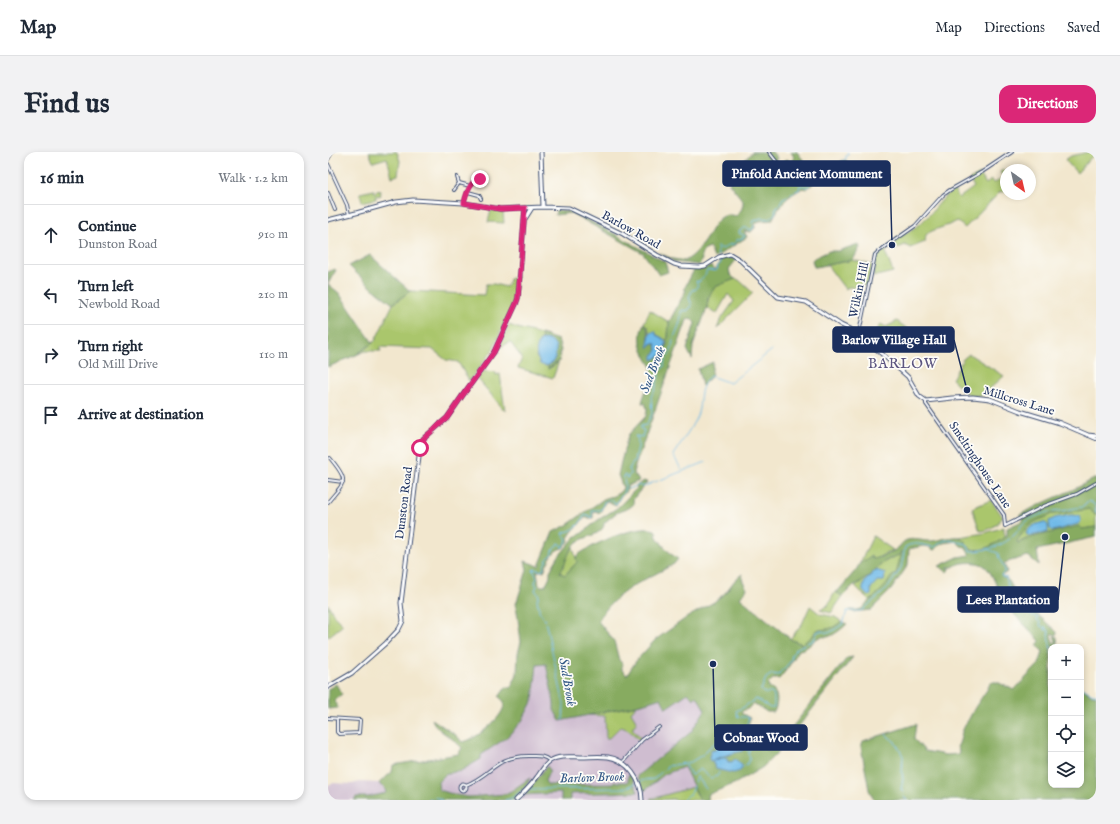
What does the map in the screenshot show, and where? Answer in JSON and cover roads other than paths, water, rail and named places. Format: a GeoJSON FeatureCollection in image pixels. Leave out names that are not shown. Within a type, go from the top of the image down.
{"type":"FeatureCollection","features":[{"type":"Feature","properties":{"kind":"main road"},"geometry":{"type":"LineString","coordinates":[[541,152],[543,207]]}},
{"type":"Feature","properties":{"kind":"main road","name":"Barlow Road"},"geometry":{"type":"LineString","coordinates":[[328,220],[396,202],[431,200],[464,203],[500,209],[543,207],[569,208],[623,234],[674,264],[688,267],[699,267],[709,264],[718,257],[727,254],[733,255],[744,263],[778,297],[806,302],[841,325],[858,332]]}},
{"type":"Feature","properties":{"kind":"main road","name":"Dunston Road"},"geometry":{"type":"LineString","coordinates":[[328,687],[352,673],[386,643],[402,625],[403,619],[401,603],[420,448],[423,439],[447,418],[494,352],[518,298],[525,208]]}},
{"type":"Feature","properties":{"kind":"main road","name":"Dunston Road"},"geometry":{"type":"LineString","coordinates":[[524,221],[532,208]]}},
{"type":"Feature","properties":{"kind":"main road"},"geometry":{"type":"LineString","coordinates":[[858,332],[908,377],[919,396],[926,401]]}},
{"type":"Feature","properties":{"kind":"main road","name":"Millcross Lane"},"geometry":{"type":"LineString","coordinates":[[926,401],[952,398],[983,398],[995,400],[1020,411],[1060,423],[1088,435],[1096,436]]}},
{"type":"Feature","properties":{"kind":"main road"},"geometry":{"type":"LineString","coordinates":[[516,800],[529,787],[550,761],[564,757],[604,757],[613,758],[622,762],[632,772],[642,794],[642,800]]}},
{"type":"Feature","properties":{"kind":"street"},"geometry":{"type":"LineString","coordinates":[[332,152],[328,160],[328,164],[349,215]]}},
{"type":"Feature","properties":{"kind":"street"},"geometry":{"type":"LineString","coordinates":[[770,152],[786,173],[790,176],[799,174]]}},
{"type":"Feature","properties":{"kind":"street","name":"Wilkin Hill"},"geometry":{"type":"LineString","coordinates":[[858,332],[875,255],[915,226],[943,195],[1012,152]]}},
{"type":"Feature","properties":{"kind":"street"},"geometry":{"type":"LineString","coordinates":[[459,183],[456,176],[460,175]]}},
{"type":"Feature","properties":{"kind":"street"},"geometry":{"type":"LineString","coordinates":[[464,203],[470,186],[475,179],[480,179]]}},
{"type":"Feature","properties":{"kind":"street"},"geometry":{"type":"LineString","coordinates":[[459,183],[470,186]]}},
{"type":"Feature","properties":{"kind":"street"},"geometry":{"type":"LineString","coordinates":[[454,191],[455,186],[459,183]]}},
{"type":"Feature","properties":{"kind":"street"},"geometry":{"type":"LineString","coordinates":[[468,192],[480,195],[481,199]]}},
{"type":"Feature","properties":{"kind":"street"},"geometry":{"type":"LineString","coordinates":[[328,193],[331,206],[335,210]]}},
{"type":"Feature","properties":{"kind":"street"},"geometry":{"type":"LineString","coordinates":[[860,328],[864,337]]}},
{"type":"Feature","properties":{"kind":"street","name":"Smeltinghouse Lane"},"geometry":{"type":"LineString","coordinates":[[926,401],[926,404],[1004,515],[1005,526],[1044,506],[1077,494],[1096,483]]}},
{"type":"Feature","properties":{"kind":"street"},"geometry":{"type":"LineString","coordinates":[[1088,435],[1096,439]]}},
{"type":"Feature","properties":{"kind":"street"},"geometry":{"type":"LineString","coordinates":[[328,502],[343,482],[343,476],[330,458]]}},
{"type":"Feature","properties":{"kind":"street"},"geometry":{"type":"LineString","coordinates":[[328,480],[343,482]]}},
{"type":"Feature","properties":{"kind":"street"},"geometry":{"type":"LineString","coordinates":[[328,718],[360,720],[359,734],[340,734],[337,732],[337,719]]}},
{"type":"Feature","properties":{"kind":"street"},"geometry":{"type":"LineString","coordinates":[[622,762],[642,740],[659,727]]}},
{"type":"Feature","properties":{"kind":"street"},"geometry":{"type":"LineString","coordinates":[[466,785],[510,758],[518,756],[539,756],[550,761]]}},
{"type":"Feature","properties":{"kind":"water"},"geometry":{"type":"Polygon","coordinates":[[[652,332],[656,332],[656,335],[663,338],[665,342],[665,348],[662,355],[653,360],[653,356],[657,350],[656,344],[651,344],[649,348],[648,344],[650,334],[652,332]]]}},
{"type":"Feature","properties":{"kind":"water"},"geometry":{"type":"Polygon","coordinates":[[[545,339],[551,341],[556,346],[553,361],[549,365],[545,366],[540,364],[536,353],[539,342],[545,339]]]}},
{"type":"Feature","properties":{"kind":"water"},"geometry":{"type":"Polygon","coordinates":[[[1071,515],[1079,516],[1081,521],[1078,524],[1053,531],[1050,529],[1049,521],[1055,518],[1071,515]]]}},
{"type":"Feature","properties":{"kind":"water"},"geometry":{"type":"Polygon","coordinates":[[[1044,522],[1048,525],[1048,532],[1030,536],[1026,534],[1031,527],[1044,522]]]}},
{"type":"Feature","properties":{"kind":"water"},"geometry":{"type":"Polygon","coordinates":[[[876,570],[885,573],[884,581],[877,581],[871,588],[871,595],[868,596],[863,591],[863,587],[867,579],[876,570]]]}},
{"type":"Feature","properties":{"kind":"water"},"geometry":{"type":"Polygon","coordinates":[[[744,738],[746,745],[742,751],[710,761],[709,757],[711,751],[715,750],[726,742],[744,738]]]}},
{"type":"Feature","properties":{"kind":"water"},"geometry":{"type":"Polygon","coordinates":[[[726,758],[728,762],[732,762],[735,759],[741,764],[742,767],[740,771],[733,773],[716,769],[712,761],[726,758]]]}},
{"type":"Feature","properties":{"kind":"waterway","name":"Sud Brook"},"geometry":{"type":"LineString","coordinates":[[718,256],[717,246],[723,249],[728,245],[734,244],[737,240],[745,236],[739,232],[743,228],[748,228],[750,230],[753,229],[754,225],[752,222],[761,218],[769,219],[775,214],[776,208],[783,198],[799,190],[800,185],[808,187],[810,177],[822,172],[825,173],[846,159],[846,156],[849,154],[847,152]]}},
{"type":"Feature","properties":{"kind":"waterway","name":"Sud Brook"},"geometry":{"type":"LineString","coordinates":[[563,720],[564,704],[545,620],[539,611],[537,600],[539,595],[535,590],[537,586],[535,583],[537,577],[533,570],[536,569],[542,571],[547,559],[552,555],[552,551],[559,543],[562,545],[562,548],[567,539],[563,534],[565,532],[576,527],[584,516],[588,515],[591,518],[592,510],[601,510],[604,502],[607,500],[612,500],[616,504],[623,494],[625,488],[623,477],[625,475],[627,478],[631,473],[628,470],[636,461],[634,457],[637,454],[638,439],[635,436],[642,437],[644,430],[641,429],[641,426],[646,425],[652,414],[651,396],[655,390],[660,370],[664,367],[665,361],[671,351],[673,340],[680,323],[681,312],[683,310],[687,311],[692,306],[689,297],[693,289],[695,290],[698,286],[696,281],[699,282],[705,275],[706,271],[717,270],[718,265],[721,263],[720,259]]}},
{"type":"Feature","properties":{"kind":"waterway"},"geometry":{"type":"LineString","coordinates":[[681,469],[673,455],[698,414],[701,392],[705,382],[710,376],[730,383],[772,350]]}},
{"type":"Feature","properties":{"kind":"waterway"},"geometry":{"type":"LineString","coordinates":[[628,489],[639,485],[642,487],[706,462]]}},
{"type":"Feature","properties":{"kind":"waterway","name":"Barlow Brook"},"geometry":{"type":"LineString","coordinates":[[639,782],[654,779],[668,766],[691,762],[702,755],[730,731],[734,732],[745,729],[749,719],[747,717],[738,717],[736,711],[755,699],[770,708],[774,708],[774,696],[772,693],[764,693],[761,690],[766,678],[772,674],[778,675],[791,661],[792,654],[797,648],[814,640],[817,632],[820,631],[829,633],[843,624],[847,611],[861,611],[887,589],[901,568],[905,547],[913,544],[935,547],[943,541],[948,540],[967,544],[970,551],[982,550],[1006,542],[1024,523],[1043,514],[1083,507],[1089,501],[1094,504],[1096,513]]}},
{"type":"Feature","properties":{"kind":"waterway"},"geometry":{"type":"LineString","coordinates":[[987,549],[998,553],[1005,571],[1001,576],[1004,578],[1006,577],[1009,591],[1014,596],[1013,599],[1032,616],[1038,617],[1037,620],[1040,622],[1041,627],[1046,627],[1045,630],[1049,630],[1048,636],[1050,644]]}},
{"type":"Feature","properties":{"kind":"waterway"},"geometry":{"type":"LineString","coordinates":[[1084,689],[1093,694],[1096,694]]}},
{"type":"Feature","properties":{"kind":"waterway"},"geometry":{"type":"LineString","coordinates":[[738,732],[741,737],[749,735],[751,742],[748,753],[750,758],[747,764],[742,767]]}},
{"type":"Feature","properties":{"kind":"waterway"},"geometry":{"type":"LineString","coordinates":[[886,734],[895,742],[903,756],[903,779],[901,790],[904,793],[903,796],[907,800]]}},
{"type":"Feature","properties":{"kind":"waterway"},"geometry":{"type":"LineString","coordinates":[[745,747],[748,751]]}},
{"type":"Feature","properties":{"kind":"waterway"},"geometry":{"type":"LineString","coordinates":[[685,764],[691,775],[700,769],[711,778],[717,776],[719,772]]}},
{"type":"Feature","properties":{"kind":"waterway"},"geometry":{"type":"LineString","coordinates":[[697,776],[706,789]]}},
{"type":"Feature","properties":{"kind":"waterway"},"geometry":{"type":"LineString","coordinates":[[683,800],[692,792],[697,776]]}},
{"type":"Feature","properties":{"kind":"waterway","name":"Barlow Brook"},"geometry":{"type":"LineString","coordinates":[[529,789],[626,788],[636,783]]}},
{"type":"Feature","properties":{"kind":"waterway","name":"Barlow Brook"},"geometry":{"type":"LineString","coordinates":[[505,800],[525,790]]}},
{"type":"Feature","properties":{"kind":"waterway","name":"Barlow Brook"},"geometry":{"type":"LineString","coordinates":[[429,800],[435,797],[442,800]]}},
{"type":"Feature","properties":{"kind":"place","name":"Pinfold Ancient Momument"},"geometry":{"type":"Point","coordinates":[892,245]}},
{"type":"Feature","properties":{"kind":"place","name":"Barlow Village Hall"},"geometry":{"type":"Point","coordinates":[967,390]}},
{"type":"Feature","properties":{"kind":"place","name":"Lees Plantation"},"geometry":{"type":"Point","coordinates":[1065,537]}},
{"type":"Feature","properties":{"kind":"place","name":"Cobnar Wood"},"geometry":{"type":"Point","coordinates":[713,664]}},
{"type":"Feature","properties":{"kind":"district","name":"BARLOW"},"geometry":{"type":"Point","coordinates":[903,364]}}]}
